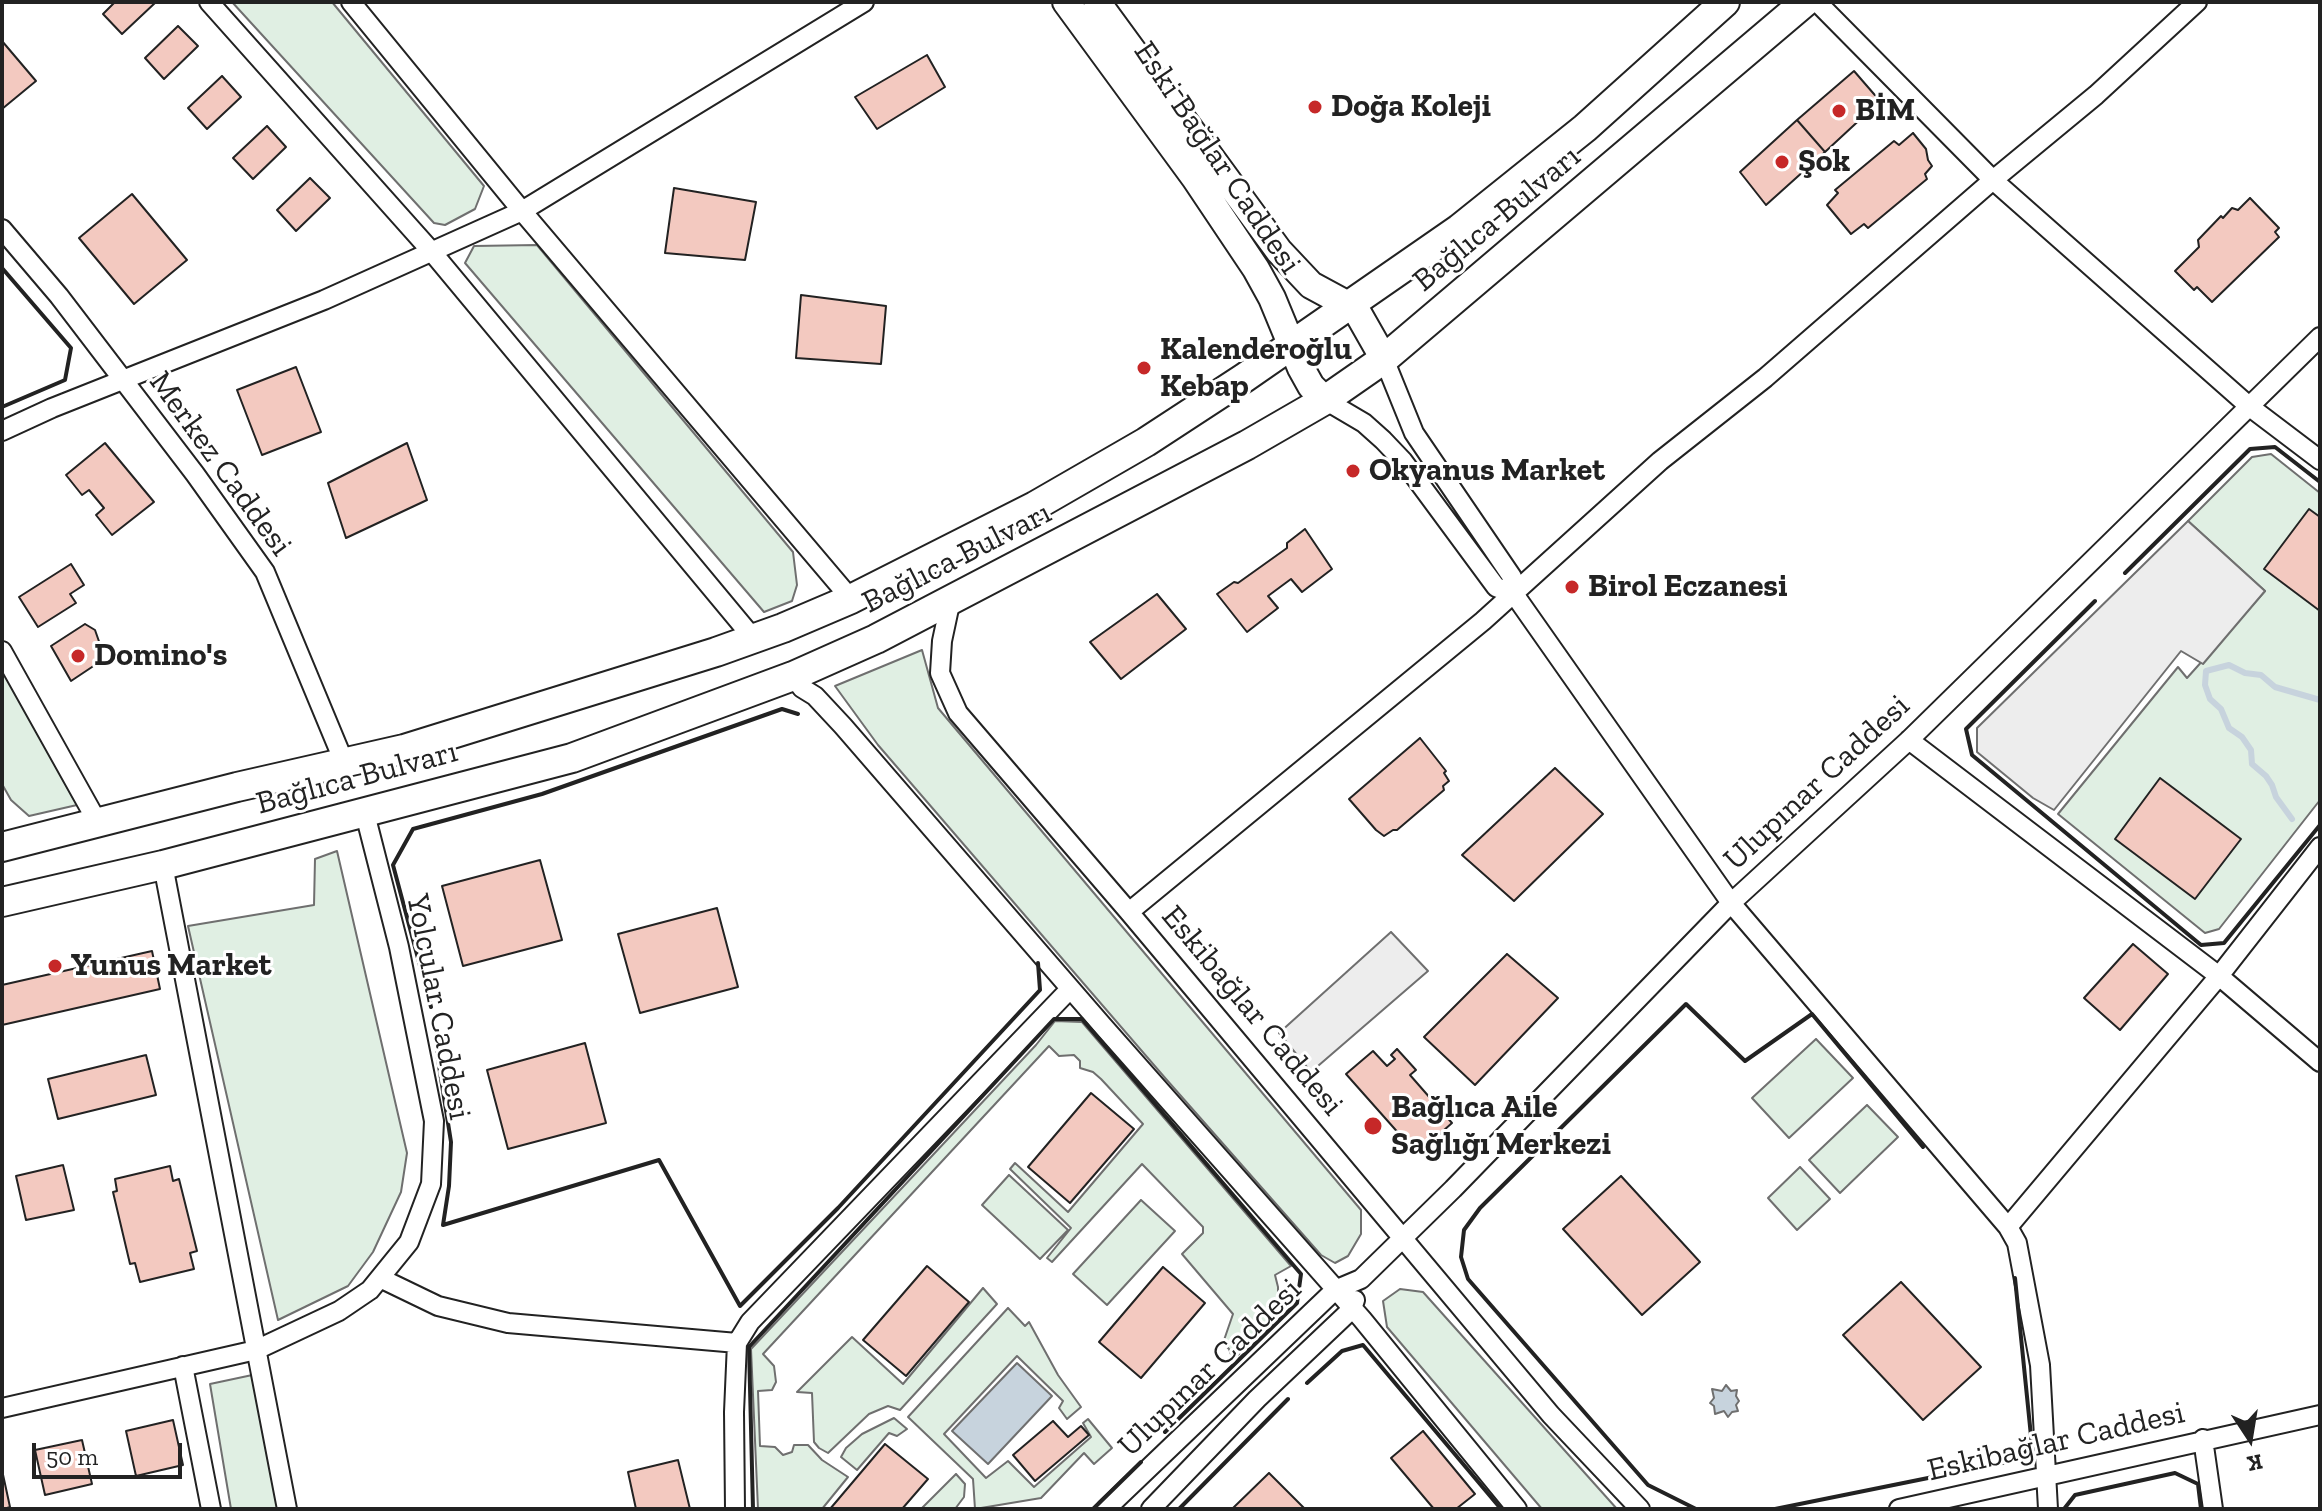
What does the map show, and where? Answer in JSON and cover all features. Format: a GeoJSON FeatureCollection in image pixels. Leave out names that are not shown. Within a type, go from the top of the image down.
{"type":"FeatureCollection","features":[{"type":"Feature","properties":{"kind":"main road","name":"Bağlıca Bulvarı"},"geometry":{"type":"LineString","coordinates":[[5,840],[98,823],[404,749],[753,638],[851,599],[1035,506],[1132,450],[1290,345],[1459,229],[1500,197],[1585,128],[1725,2]]}},
{"type":"Feature","properties":{"kind":"main road","name":"Bağlıca Bulvarı"},"geometry":{"type":"LineString","coordinates":[[2,902],[163,865],[572,758],[793,676],[876,639],[1247,445],[1325,400],[1384,359],[1805,2]]}},
{"type":"Feature","properties":{"kind":"street"},"geometry":{"type":"LineString","coordinates":[[209,2],[432,252],[753,638]]}},
{"type":"Feature","properties":{"kind":"street"},"geometry":{"type":"LineString","coordinates":[[351,2],[522,211],[851,599]]}},
{"type":"Feature","properties":{"kind":"street"},"geometry":{"type":"LineString","coordinates":[[2,431],[324,300],[522,211],[864,2]]}},
{"type":"Feature","properties":{"kind":"street","name":"Eski Bağlar Caddesi"},"geometry":{"type":"LineString","coordinates":[[1066,2],[1195,178],[1256,269],[1311,386],[1325,400]]}},
{"type":"Feature","properties":{"kind":"street"},"geometry":{"type":"LineString","coordinates":[[1097,2],[1279,251],[1311,285],[1348,305],[1368,326],[1414,433],[1512,577],[1514,594],[1731,903],[2008,1227],[2017,1243],[2040,1365],[2048,1509]]}},
{"type":"Feature","properties":{"kind":"street"},"geometry":{"type":"LineString","coordinates":[[1817,2],[1993,180],[2250,407],[2320,460]]}},
{"type":"Feature","properties":{"kind":"street"},"geometry":{"type":"LineString","coordinates":[[1129,912],[1514,594],[1660,461],[1765,378],[2096,95],[2197,2]]}},
{"type":"Feature","properties":{"kind":"street","name":"Merkez Caddesi"},"geometry":{"type":"LineString","coordinates":[[2,229],[59,296],[195,474],[265,572],[344,762]]}},
{"type":"Feature","properties":{"kind":"street","name":"Ulupınar Caddesi"},"geometry":{"type":"LineString","coordinates":[[1106,1509],[1335,1290],[1361,1279],[1731,903],[1909,740],[2320,337]]}},
{"type":"Feature","properties":{"kind":"street"},"geometry":{"type":"LineString","coordinates":[[1325,400],[1364,423],[1383,440],[1403,461],[1496,587],[1514,594]]}},
{"type":"Feature","properties":{"kind":"street","name":"Eskibağlar Caddesi"},"geometry":{"type":"LineString","coordinates":[[951,599],[942,641],[940,673],[958,713],[1551,1415],[1640,1509]]}},
{"type":"Feature","properties":{"kind":"street"},"geometry":{"type":"LineString","coordinates":[[2,651],[98,823]]}},
{"type":"Feature","properties":{"kind":"street"},"geometry":{"type":"LineString","coordinates":[[793,676],[843,726],[1352,1309],[1517,1509]]}},
{"type":"Feature","properties":{"kind":"street"},"geometry":{"type":"LineString","coordinates":[[1909,740],[2219,976],[2320,1062]]}},
{"type":"Feature","properties":{"kind":"street","name":"Yolcular Caddesi"},"geometry":{"type":"LineString","coordinates":[[2,1408],[256,1350],[339,1311],[370,1290],[409,1242],[431,1184],[434,1121],[400,951],[364,810]]}},
{"type":"Feature","properties":{"kind":"street"},"geometry":{"type":"LineString","coordinates":[[2008,1227],[2219,976],[2320,847]]}},
{"type":"Feature","properties":{"kind":"street"},"geometry":{"type":"LineString","coordinates":[[163,865],[287,1509]]}},
{"type":"Feature","properties":{"kind":"street"},"geometry":{"type":"LineString","coordinates":[[735,1509],[737,1343],[750,1322],[1070,989]]}},
{"type":"Feature","properties":{"kind":"street"},"geometry":{"type":"LineString","coordinates":[[380,1278],[438,1306],[508,1323],[737,1343]]}},
{"type":"Feature","properties":{"kind":"street","name":"Ulupınar Caddesi"},"geometry":{"type":"LineString","coordinates":[[1151,1509],[1257,1399],[1352,1309],[1361,1279]]}},
{"type":"Feature","properties":{"kind":"street"},"geometry":{"type":"LineString","coordinates":[[183,1366],[211,1509]]}},
{"type":"Feature","properties":{"kind":"street","name":"Eskibağlar Caddesi"},"geometry":{"type":"LineString","coordinates":[[1899,1509],[2320,1415]]}},
{"type":"Feature","properties":{"kind":"street"},"geometry":{"type":"LineString","coordinates":[[2203,1439],[2213,1509]]}},
{"type":"Feature","properties":{"kind":"green space"},"geometry":{"type":"Polygon","coordinates":[[[232,2],[332,2],[484,186],[475,209],[445,225],[434,223],[232,2]]]}},
{"type":"Feature","properties":{"kind":"green space"},"geometry":{"type":"Polygon","coordinates":[[[537,245],[793,552],[797,585],[792,601],[764,612],[465,263],[474,246],[537,245]]]}},
{"type":"Feature","properties":{"kind":"green space"},"geometry":{"type":"Polygon","coordinates":[[[2271,454],[2320,493],[2320,800],[2219,929],[2205,933],[2058,814],[2178,667],[2187,678],[2265,591],[2188,521],[2252,457],[2271,454]]]}},
{"type":"Feature","properties":{"kind":"green space"},"geometry":{"type":"Polygon","coordinates":[[[922,650],[938,708],[1361,1210],[1361,1234],[1348,1256],[1335,1263],[1321,1255],[878,745],[835,686],[922,650]]]}},
{"type":"Feature","properties":{"kind":"green space"},"geometry":{"type":"Polygon","coordinates":[[[2,669],[77,805],[29,816],[11,800],[2,784],[2,669]]]}},
{"type":"Feature","properties":{"kind":"green space"},"geometry":{"type":"Polygon","coordinates":[[[337,851],[407,1153],[401,1192],[373,1252],[348,1286],[278,1320],[188,926],[314,905],[315,859],[337,851]]]}},
{"type":"Feature","properties":{"kind":"green space"},"geometry":{"type":"Polygon","coordinates":[[[1055,1021],[1082,1022],[1291,1266],[1275,1275],[1278,1314],[1233,1360],[1223,1343],[1233,1314],[1182,1254],[1203,1233],[1203,1227],[1142,1164],[1052,1262],[1047,1258],[1071,1228],[1010,1169],[1015,1163],[1068,1212],[1143,1124],[1101,1079],[1093,1072],[1080,1068],[1080,1061],[1074,1055],[1059,1056],[1049,1046],[763,1354],[774,1366],[776,1382],[772,1390],[758,1391],[760,1446],[775,1447],[783,1455],[792,1452],[794,1445],[808,1445],[822,1460],[848,1477],[822,1509],[758,1509],[751,1349],[1055,1021]]]}},
{"type":"Feature","properties":{"kind":"green space"},"geometry":{"type":"Polygon","coordinates":[[[1816,1039],[1853,1078],[1789,1138],[1752,1098],[1816,1039]]]}},
{"type":"Feature","properties":{"kind":"green space"},"geometry":{"type":"Polygon","coordinates":[[[1867,1105],[1898,1137],[1840,1193],[1809,1160],[1867,1105]]]}},
{"type":"Feature","properties":{"kind":"green space"},"geometry":{"type":"Polygon","coordinates":[[[1800,1167],[1830,1199],[1797,1230],[1768,1198],[1800,1167]]]}},
{"type":"Feature","properties":{"kind":"green space"},"geometry":{"type":"Polygon","coordinates":[[[1009,1175],[1068,1230],[1040,1259],[982,1205],[1009,1175]]]}},
{"type":"Feature","properties":{"kind":"green space"},"geometry":{"type":"Polygon","coordinates":[[[1141,1200],[1175,1231],[1107,1305],[1073,1274],[1141,1200]]]}},
{"type":"Feature","properties":{"kind":"green space"},"geometry":{"type":"Polygon","coordinates":[[[983,1288],[997,1304],[900,1410],[888,1406],[869,1414],[828,1453],[819,1448],[814,1442],[812,1393],[797,1392],[852,1337],[903,1384],[983,1288]]]}},
{"type":"Feature","properties":{"kind":"green space"},"geometry":{"type":"Polygon","coordinates":[[[1400,1289],[1423,1292],[1617,1509],[1542,1509],[1387,1327],[1383,1301],[1400,1289]]]}},
{"type":"Feature","properties":{"kind":"green space"},"geometry":{"type":"Polygon","coordinates":[[[1008,1308],[1025,1326],[1029,1322],[1058,1375],[1081,1407],[1067,1419],[1059,1408],[1063,1401],[1017,1356],[944,1434],[986,1478],[1008,1461],[1034,1487],[1091,1437],[1083,1423],[1088,1419],[1112,1448],[1094,1464],[1084,1453],[1041,1498],[975,1509],[973,1479],[908,1417],[1008,1308]]]}},
{"type":"Feature","properties":{"kind":"green space"},"geometry":{"type":"Polygon","coordinates":[[[257,1374],[283,1509],[231,1509],[210,1384],[257,1374]]]}},
{"type":"Feature","properties":{"kind":"green space"},"geometry":{"type":"Polygon","coordinates":[[[894,1418],[907,1429],[897,1436],[889,1433],[857,1470],[841,1457],[862,1434],[894,1418]]]}},
{"type":"Feature","properties":{"kind":"green space"},"geometry":{"type":"Polygon","coordinates":[[[956,1474],[965,1484],[964,1497],[955,1509],[921,1509],[956,1474]]]}},
{"type":"Feature","properties":{"kind":"shaded area"},"geometry":{"type":"Polygon","coordinates":[[[2188,521],[2265,591],[2203,664],[2181,651],[2054,810],[2033,798],[1977,752],[1977,728],[2188,521]]]}},
{"type":"Feature","properties":{"kind":"shaded area"},"geometry":{"type":"Polygon","coordinates":[[[1391,932],[1428,971],[1311,1072],[1279,1033],[1391,932]]]}},
{"type":"Feature","properties":{"kind":"shaded area"},"geometry":{"type":"Polygon","coordinates":[[[1017,1363],[1052,1396],[988,1464],[952,1431],[1017,1363]]]}},
{"type":"Feature","properties":{"kind":"shaded area"},"geometry":{"type":"Polygon","coordinates":[[[1726,1385],[1731,1391],[1737,1390],[1739,1401],[1736,1405],[1738,1411],[1728,1417],[1724,1411],[1715,1414],[1714,1406],[1710,1403],[1714,1398],[1712,1389],[1722,1391],[1726,1385]]]}},
{"type":"Feature","properties":{"kind":"building"},"geometry":{"type":"Polygon","coordinates":[[[115,2],[156,2],[122,34],[103,14],[115,2]]]}},
{"type":"Feature","properties":{"kind":"building"},"geometry":{"type":"Polygon","coordinates":[[[178,26],[198,46],[164,79],[145,58],[178,26]]]}},
{"type":"Feature","properties":{"kind":"building"},"geometry":{"type":"Polygon","coordinates":[[[2,41],[36,81],[2,109],[2,41]]]}},
{"type":"Feature","properties":{"kind":"building"},"geometry":{"type":"Polygon","coordinates":[[[927,55],[945,87],[877,129],[855,97],[927,55]]]}},
{"type":"Feature","properties":{"kind":"building"},"geometry":{"type":"Polygon","coordinates":[[[1854,71],[1880,101],[1825,152],[1797,120],[1854,71]]]}},
{"type":"Feature","properties":{"kind":"building"},"geometry":{"type":"Polygon","coordinates":[[[222,76],[241,97],[207,129],[188,108],[222,76]]]}},
{"type":"Feature","properties":{"kind":"building"},"geometry":{"type":"Polygon","coordinates":[[[1797,120],[1825,152],[1766,205],[1740,172],[1797,120]]]}},
{"type":"Feature","properties":{"kind":"building"},"geometry":{"type":"Polygon","coordinates":[[[267,126],[286,147],[253,179],[233,158],[267,126]]]}},
{"type":"Feature","properties":{"kind":"building"},"geometry":{"type":"Polygon","coordinates":[[[1913,133],[1926,149],[1932,166],[1925,174],[1927,179],[1868,228],[1864,224],[1851,234],[1827,205],[1838,193],[1835,190],[1894,141],[1899,145],[1913,133]]]}},
{"type":"Feature","properties":{"kind":"building"},"geometry":{"type":"Polygon","coordinates":[[[310,178],[330,198],[296,231],[277,210],[310,178]]]}},
{"type":"Feature","properties":{"kind":"building"},"geometry":{"type":"Polygon","coordinates":[[[674,188],[756,202],[745,260],[665,253],[674,188]]]}},
{"type":"Feature","properties":{"kind":"building"},"geometry":{"type":"Polygon","coordinates":[[[132,194],[187,260],[134,304],[79,238],[132,194]]]}},
{"type":"Feature","properties":{"kind":"building"},"geometry":{"type":"Polygon","coordinates":[[[2250,198],[2279,228],[2275,232],[2279,237],[2212,302],[2175,271],[2199,247],[2198,240],[2221,216],[2223,218],[2232,208],[2238,210],[2250,198]]]}},
{"type":"Feature","properties":{"kind":"building"},"geometry":{"type":"Polygon","coordinates":[[[801,295],[886,306],[881,364],[796,358],[801,295]]]}},
{"type":"Feature","properties":{"kind":"building"},"geometry":{"type":"Polygon","coordinates":[[[296,367],[321,432],[262,455],[237,390],[296,367]]]}},
{"type":"Feature","properties":{"kind":"building"},"geometry":{"type":"Polygon","coordinates":[[[105,443],[154,502],[112,535],[96,515],[104,508],[89,490],[82,495],[66,475],[105,443]]]}},
{"type":"Feature","properties":{"kind":"building"},"geometry":{"type":"Polygon","coordinates":[[[407,443],[427,500],[346,538],[328,483],[407,443]]]}},
{"type":"Feature","properties":{"kind":"building"},"geometry":{"type":"Polygon","coordinates":[[[2309,509],[2320,517],[2320,611],[2264,569],[2309,509]]]}},
{"type":"Feature","properties":{"kind":"building"},"geometry":{"type":"Polygon","coordinates":[[[1305,529],[1332,569],[1302,592],[1291,579],[1268,596],[1278,608],[1247,632],[1217,594],[1287,548],[1287,543],[1305,529]]]}},
{"type":"Feature","properties":{"kind":"building"},"geometry":{"type":"Polygon","coordinates":[[[71,564],[84,585],[70,594],[76,603],[38,627],[19,597],[71,564]]]}},
{"type":"Feature","properties":{"kind":"building"},"geometry":{"type":"Polygon","coordinates":[[[1157,594],[1186,629],[1121,679],[1090,642],[1157,594]]]}},
{"type":"Feature","properties":{"kind":"building","name":"Domino's"},"geometry":{"type":"Polygon","coordinates":[[[85,624],[95,630],[102,650],[98,663],[71,681],[51,646],[85,624]]]}},
{"type":"Feature","properties":{"kind":"building"},"geometry":{"type":"Polygon","coordinates":[[[1420,738],[1446,771],[1444,773],[1449,781],[1443,786],[1444,790],[1397,830],[1384,836],[1349,799],[1420,738]]]}},
{"type":"Feature","properties":{"kind":"building"},"geometry":{"type":"Polygon","coordinates":[[[1555,768],[1603,814],[1514,901],[1462,855],[1555,768]]]}},
{"type":"Feature","properties":{"kind":"building"},"geometry":{"type":"Polygon","coordinates":[[[2160,778],[2241,839],[2195,899],[2115,839],[2160,778]]]}},
{"type":"Feature","properties":{"kind":"building"},"geometry":{"type":"Polygon","coordinates":[[[540,860],[562,940],[463,966],[442,886],[540,860]]]}},
{"type":"Feature","properties":{"kind":"building"},"geometry":{"type":"Polygon","coordinates":[[[717,908],[738,987],[640,1013],[618,934],[717,908]]]}},
{"type":"Feature","properties":{"kind":"building"},"geometry":{"type":"Polygon","coordinates":[[[2133,944],[2168,974],[2120,1030],[2084,998],[2133,944]]]}},
{"type":"Feature","properties":{"kind":"building"},"geometry":{"type":"Polygon","coordinates":[[[152,951],[160,989],[2,1025],[2,985],[152,951]]]}},
{"type":"Feature","properties":{"kind":"building"},"geometry":{"type":"Polygon","coordinates":[[[1507,954],[1558,998],[1475,1085],[1424,1037],[1507,954]]]}},
{"type":"Feature","properties":{"kind":"building"},"geometry":{"type":"Polygon","coordinates":[[[585,1043],[606,1123],[508,1149],[487,1070],[585,1043]]]}},
{"type":"Feature","properties":{"kind":"building"},"geometry":{"type":"Polygon","coordinates":[[[1397,1049],[1416,1070],[1410,1075],[1452,1123],[1417,1154],[1346,1074],[1373,1051],[1387,1066],[1395,1059],[1391,1055],[1397,1049]]]}},
{"type":"Feature","properties":{"kind":"building"},"geometry":{"type":"Polygon","coordinates":[[[146,1055],[156,1095],[58,1119],[48,1079],[146,1055]]]}},
{"type":"Feature","properties":{"kind":"building"},"geometry":{"type":"Polygon","coordinates":[[[1091,1093],[1134,1129],[1070,1203],[1028,1167],[1091,1093]]]}},
{"type":"Feature","properties":{"kind":"building"},"geometry":{"type":"Polygon","coordinates":[[[63,1165],[74,1210],[26,1220],[16,1176],[63,1165]]]}},
{"type":"Feature","properties":{"kind":"building"},"geometry":{"type":"Polygon","coordinates":[[[170,1166],[173,1181],[179,1179],[197,1251],[190,1253],[194,1269],[140,1282],[135,1263],[130,1264],[113,1192],[117,1191],[115,1179],[170,1166]]]}},
{"type":"Feature","properties":{"kind":"building"},"geometry":{"type":"Polygon","coordinates":[[[1621,1176],[1700,1262],[1642,1315],[1563,1229],[1621,1176]]]}},
{"type":"Feature","properties":{"kind":"building"},"geometry":{"type":"Polygon","coordinates":[[[927,1266],[969,1302],[906,1376],[863,1340],[927,1266]]]}},
{"type":"Feature","properties":{"kind":"building"},"geometry":{"type":"Polygon","coordinates":[[[1163,1267],[1205,1303],[1141,1378],[1099,1342],[1163,1267]]]}},
{"type":"Feature","properties":{"kind":"building"},"geometry":{"type":"Polygon","coordinates":[[[1901,1282],[1981,1367],[1923,1420],[1843,1335],[1901,1282]]]}},
{"type":"Feature","properties":{"kind":"building"},"geometry":{"type":"Polygon","coordinates":[[[173,1420],[183,1465],[136,1476],[126,1431],[173,1420]]]}},
{"type":"Feature","properties":{"kind":"building"},"geometry":{"type":"Polygon","coordinates":[[[1053,1421],[1068,1437],[1081,1426],[1089,1435],[1035,1481],[1013,1455],[1053,1421]]]}},
{"type":"Feature","properties":{"kind":"building"},"geometry":{"type":"Polygon","coordinates":[[[1423,1431],[1475,1494],[1456,1509],[1434,1509],[1391,1458],[1423,1431]]]}},
{"type":"Feature","properties":{"kind":"building"},"geometry":{"type":"Polygon","coordinates":[[[82,1440],[92,1484],[45,1495],[35,1450],[82,1440]]]}},
{"type":"Feature","properties":{"kind":"building"},"geometry":{"type":"Polygon","coordinates":[[[885,1444],[928,1479],[902,1509],[830,1509],[885,1444]]]}},
{"type":"Feature","properties":{"kind":"building"},"geometry":{"type":"Polygon","coordinates":[[[678,1460],[690,1509],[636,1509],[628,1472],[678,1460]]]}},
{"type":"Feature","properties":{"kind":"building"},"geometry":{"type":"Polygon","coordinates":[[[2,1470],[10,1507],[4,1509],[2,1509],[2,1470]]]}},
{"type":"Feature","properties":{"kind":"building"},"geometry":{"type":"Polygon","coordinates":[[[1269,1473],[1305,1509],[1232,1509],[1269,1473]]]}},
{"type":"Feature","properties":{"kind":"waterway"},"geometry":{"type":"LineString","coordinates":[[2292,819],[2266,776],[2252,764],[2251,750],[2242,737],[2229,728],[2221,709],[2210,699],[2205,685],[2206,671],[2229,665],[2245,673],[2261,675],[2275,687],[2320,700]]}},
{"type":"Feature","properties":{"kind":"wall"},"geometry":{"type":"LineString","coordinates":[[2,268],[71,348],[65,380],[2,407]]}},
{"type":"Feature","properties":{"kind":"wall"},"geometry":{"type":"LineString","coordinates":[[2125,573],[2250,449],[2275,447],[2320,482]]}},
{"type":"Feature","properties":{"kind":"wall"},"geometry":{"type":"LineString","coordinates":[[2095,601],[1966,729],[1972,755],[2201,945],[2224,943],[2320,825]]}},
{"type":"Feature","properties":{"kind":"wall"},"geometry":{"type":"LineString","coordinates":[[431,1007],[393,865],[413,829],[542,794],[782,709],[798,714]]}},
{"type":"Feature","properties":{"kind":"wall"},"geometry":{"type":"LineString","coordinates":[[437,1053],[451,1142],[443,1225],[659,1160],[740,1306],[838,1208],[1040,990],[1038,963]]}},
{"type":"Feature","properties":{"kind":"wall"},"geometry":{"type":"LineString","coordinates":[[1696,1509],[1648,1485],[1468,1279],[1461,1257],[1464,1230],[1480,1208],[1686,1004],[1745,1061],[1812,1014],[1923,1147]]}},
{"type":"Feature","properties":{"kind":"wall"},"geometry":{"type":"LineString","coordinates":[[753,1509],[749,1347],[1054,1019],[1082,1019],[1301,1274],[1297,1303],[1165,1432]]}},
{"type":"Feature","properties":{"kind":"wall"},"geometry":{"type":"LineString","coordinates":[[1775,1509],[2017,1460],[2032,1446],[2015,1278]]}},
{"type":"Feature","properties":{"kind":"wall"},"geometry":{"type":"LineString","coordinates":[[1307,1383],[1342,1351],[1363,1345],[1501,1509]]}},
{"type":"Feature","properties":{"kind":"wall"},"geometry":{"type":"LineString","coordinates":[[1179,1509],[1288,1399]]}},
{"type":"Feature","properties":{"kind":"wall"},"geometry":{"type":"LineString","coordinates":[[1093,1509],[1141,1462]]}},
{"type":"Feature","properties":{"kind":"wall"},"geometry":{"type":"LineString","coordinates":[[2064,1509],[2075,1495],[2175,1473],[2198,1484],[2201,1509]]}},
{"type":"Feature","properties":{"kind":"place","name":"Doğa Koleji"},"geometry":{"type":"Point","coordinates":[1315,107]}},
{"type":"Feature","properties":{"kind":"place","name":"BİM"},"geometry":{"type":"Point","coordinates":[1839,111]}},
{"type":"Feature","properties":{"kind":"place","name":"Şok"},"geometry":{"type":"Point","coordinates":[1782,162]}},
{"type":"Feature","properties":{"kind":"place","name":"Kalenderoğlu Kebap"},"geometry":{"type":"Point","coordinates":[1144,368]}},
{"type":"Feature","properties":{"kind":"place","name":"Okyanus Market"},"geometry":{"type":"Point","coordinates":[1353,471]}},
{"type":"Feature","properties":{"kind":"place","name":"Birol Eczanesi"},"geometry":{"type":"Point","coordinates":[1572,587]}},
{"type":"Feature","properties":{"kind":"place","name":"Domino's"},"geometry":{"type":"Point","coordinates":[78,656]}},
{"type":"Feature","properties":{"kind":"place","name":"Yunus Market"},"geometry":{"type":"Point","coordinates":[55,966]}},
{"type":"Feature","properties":{"kind":"place","name":"Bağlıca Aile Sağlığı Merkezi"},"geometry":{"type":"Point","coordinates":[1373,1126]}}]}
